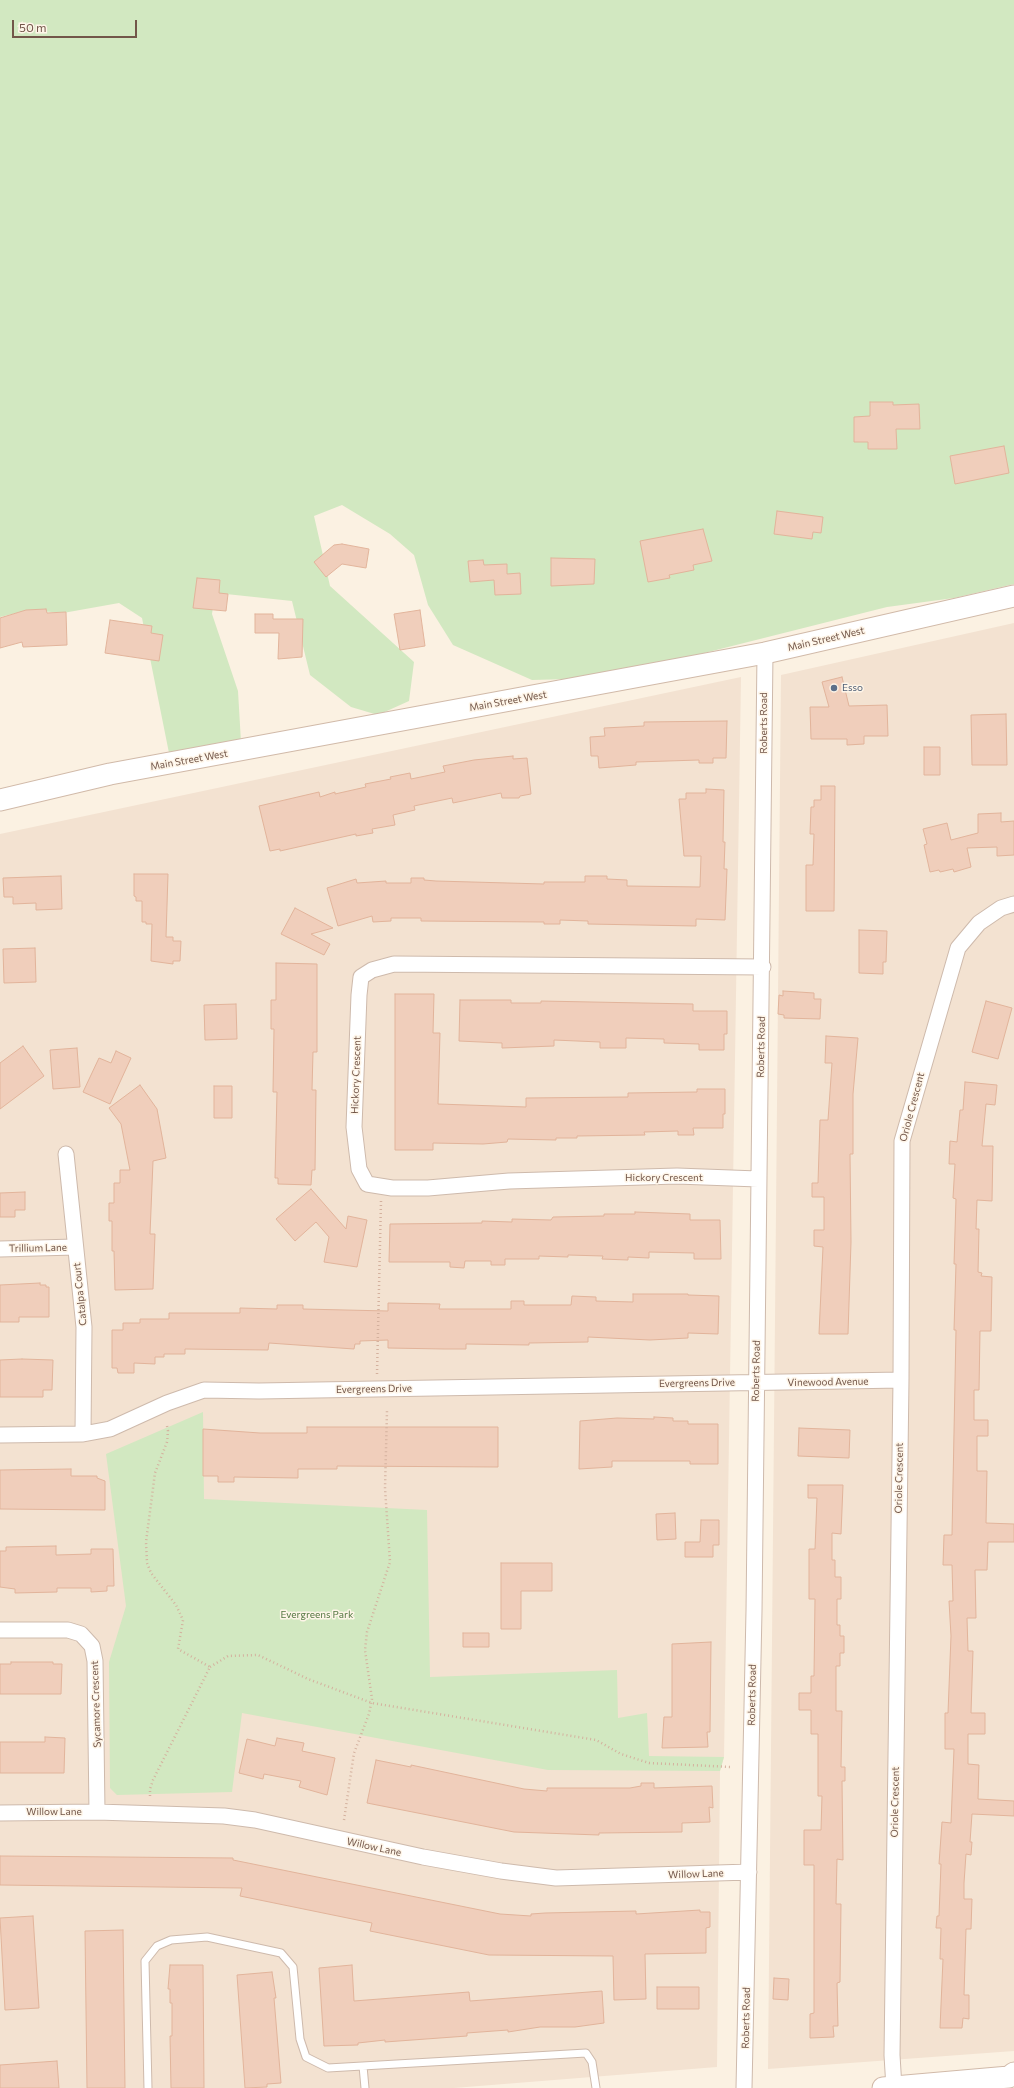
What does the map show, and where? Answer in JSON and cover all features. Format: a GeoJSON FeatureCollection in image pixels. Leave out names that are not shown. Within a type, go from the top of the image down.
{"type":"FeatureCollection","features":[{"type":"Feature","properties":{"kind":"main road","name":"Main Street West"},"geometry":{"type":"LineString","coordinates":[[0,800],[118,773],[765,653],[1014,596]]}},
{"type":"Feature","properties":{"kind":"main road"},"geometry":{"type":"LineString","coordinates":[[890,2088],[1012,2077]]}},
{"type":"Feature","properties":{"kind":"street","name":"Roberts Road"},"geometry":{"type":"LineString","coordinates":[[744,2088],[749,1872],[758,1180],[763,967],[765,653]]}},
{"type":"Feature","properties":{"kind":"street","name":"Oriole Crescent"},"geometry":{"type":"LineString","coordinates":[[890,2088],[892,2055],[901,1380],[902,1141],[958,948],[979,923],[1001,908],[1014,904]]}},
{"type":"Feature","properties":{"kind":"street","name":"Hickory Crescent"},"geometry":{"type":"LineString","coordinates":[[758,1180],[677,1176],[509,1181],[428,1188],[392,1188],[368,1184],[359,1169],[354,1127],[359,995],[362,977],[372,970],[394,964],[763,967]]}},
{"type":"Feature","properties":{"kind":"street","name":"Catalpa Court"},"geometry":{"type":"LineString","coordinates":[[66,1154],[84,1327],[83,1434]]}},
{"type":"Feature","properties":{"kind":"street","name":"Trillium Lane"},"geometry":{"type":"LineString","coordinates":[[0,1248],[75,1247]]}},
{"type":"Feature","properties":{"kind":"street","name":"Vinewood Avenue"},"geometry":{"type":"LineString","coordinates":[[756,1383],[901,1380]]}},
{"type":"Feature","properties":{"kind":"street","name":"Evergreens Drive"},"geometry":{"type":"LineString","coordinates":[[0,1435],[83,1434],[110,1429],[168,1403],[204,1390],[259,1391],[756,1383]]}},
{"type":"Feature","properties":{"kind":"street","name":"Sycamore Crescent"},"geometry":{"type":"LineString","coordinates":[[0,1630],[68,1630],[81,1634],[92,1646],[95,1661],[97,1812]]}},
{"type":"Feature","properties":{"kind":"street","name":"Willow Lane"},"geometry":{"type":"LineString","coordinates":[[0,1813],[97,1812],[224,1816],[255,1820],[423,1857],[501,1871],[556,1878],[749,1872]]}},
{"type":"Feature","properties":{"kind":"lane"},"geometry":{"type":"LineString","coordinates":[[148,2088],[146,1961],[157,1946],[171,1940],[207,1937],[281,1953],[293,1967],[300,2039],[306,2056],[328,2068],[586,2053],[592,2062],[596,2088]]}},
{"type":"Feature","properties":{"kind":"lane"},"geometry":{"type":"LineString","coordinates":[[363,2066],[365,2088]]}},
{"type":"Feature","properties":{"kind":"path"},"geometry":{"type":"LineString","coordinates":[[377,1378],[381,1197]]}},
{"type":"Feature","properties":{"kind":"path"},"geometry":{"type":"LineString","coordinates":[[344,1820],[354,1753],[370,1714],[372,1703],[365,1650],[367,1632],[390,1562],[385,1488],[387,1411]]}},
{"type":"Feature","properties":{"kind":"path"},"geometry":{"type":"LineString","coordinates":[[167,1426],[168,1431],[166,1442],[155,1473],[146,1542],[147,1563],[154,1577],[176,1605],[183,1620],[178,1648],[210,1667]]}},
{"type":"Feature","properties":{"kind":"path"},"geometry":{"type":"LineString","coordinates":[[150,1796],[150,1789],[154,1780],[210,1667],[228,1656],[258,1655],[308,1679],[372,1703],[596,1740],[621,1754],[649,1763],[731,1767]]}},
{"type":"Feature","properties":{"kind":"shaded area"},"geometry":{"type":"Polygon","coordinates":[[[1014,623],[1014,2051],[768,2069],[781,675],[1014,623]]]}},
{"type":"Feature","properties":{"kind":"shaded area"},"geometry":{"type":"Polygon","coordinates":[[[741,677],[724,1757],[720,1771],[717,2067],[454,2088],[0,2088],[0,834],[741,677]]]}},
{"type":"Feature","properties":{"kind":"green space"},"geometry":{"type":"Polygon","coordinates":[[[0,0],[1014,0],[1014,584],[954,598],[887,607],[605,678],[532,680],[453,645],[428,605],[414,555],[390,534],[342,505],[314,516],[330,586],[414,662],[409,701],[378,715],[351,707],[310,675],[292,601],[226,594],[214,600],[212,614],[238,691],[241,742],[169,753],[142,618],[119,603],[63,613],[29,610],[0,617],[0,0]]]}},
{"type":"Feature","properties":{"kind":"green space","name":"Evergreens Park"},"geometry":{"type":"Polygon","coordinates":[[[203,1412],[204,1499],[427,1510],[430,1677],[617,1670],[618,1718],[647,1713],[649,1756],[724,1757],[720,1771],[548,1770],[242,1713],[232,1792],[117,1795],[110,1788],[109,1662],[126,1606],[106,1454],[203,1412]]]}},
{"type":"Feature","properties":{"kind":"building"},"geometry":{"type":"Polygon","coordinates":[[[870,402],[893,402],[893,405],[919,404],[920,429],[896,429],[897,449],[868,449],[868,442],[854,442],[854,417],[870,416],[870,402]]]}},
{"type":"Feature","properties":{"kind":"building"},"geometry":{"type":"Polygon","coordinates":[[[1004,446],[1009,473],[955,484],[950,456],[1004,446]]]}},
{"type":"Feature","properties":{"kind":"building"},"geometry":{"type":"Polygon","coordinates":[[[777,511],[823,517],[821,533],[813,532],[812,539],[774,534],[777,511]]]}},
{"type":"Feature","properties":{"kind":"building"},"geometry":{"type":"Polygon","coordinates":[[[703,529],[712,561],[693,565],[694,570],[669,575],[670,578],[648,582],[640,541],[703,529]]]}},
{"type":"Feature","properties":{"kind":"building"},"geometry":{"type":"Polygon","coordinates":[[[342,544],[369,549],[366,568],[342,564],[326,577],[314,562],[334,545],[342,544]]]}},
{"type":"Feature","properties":{"kind":"building"},"geometry":{"type":"Polygon","coordinates":[[[551,558],[595,559],[594,584],[551,586],[551,558]]]}},
{"type":"Feature","properties":{"kind":"building"},"geometry":{"type":"Polygon","coordinates":[[[483,560],[484,565],[507,564],[507,574],[520,573],[521,594],[495,595],[494,580],[470,582],[468,561],[483,560]]]}},
{"type":"Feature","properties":{"kind":"building"},"geometry":{"type":"Polygon","coordinates":[[[197,578],[220,580],[219,593],[228,594],[226,611],[193,608],[197,578]]]}},
{"type":"Feature","properties":{"kind":"building"},"geometry":{"type":"Polygon","coordinates":[[[46,609],[47,613],[66,612],[67,645],[23,647],[22,642],[0,648],[0,618],[26,610],[46,609]]]}},
{"type":"Feature","properties":{"kind":"building"},"geometry":{"type":"Polygon","coordinates":[[[420,610],[425,646],[400,650],[394,614],[420,610]]]}},
{"type":"Feature","properties":{"kind":"building"},"geometry":{"type":"Polygon","coordinates":[[[255,614],[273,614],[273,619],[303,619],[302,657],[278,659],[279,633],[255,633],[255,614]]]}},
{"type":"Feature","properties":{"kind":"building"},"geometry":{"type":"Polygon","coordinates":[[[110,620],[152,626],[151,633],[163,635],[159,661],[105,653],[110,620]]]}},
{"type":"Feature","properties":{"kind":"building"},"geometry":{"type":"Polygon","coordinates":[[[842,677],[849,706],[887,705],[888,736],[864,736],[864,744],[847,745],[847,739],[811,739],[810,707],[829,707],[822,682],[842,677]]]}},
{"type":"Feature","properties":{"kind":"building"},"geometry":{"type":"Polygon","coordinates":[[[1006,714],[1007,765],[972,765],[971,715],[1006,714]]]}},
{"type":"Feature","properties":{"kind":"building"},"geometry":{"type":"Polygon","coordinates":[[[727,721],[726,758],[713,758],[713,763],[699,763],[699,760],[636,762],[636,765],[599,768],[598,756],[591,756],[590,737],[605,736],[604,728],[644,726],[644,722],[727,721]]]}},
{"type":"Feature","properties":{"kind":"building"},"geometry":{"type":"Polygon","coordinates":[[[924,747],[940,747],[940,775],[924,775],[924,747]]]}},
{"type":"Feature","properties":{"kind":"building"},"geometry":{"type":"Polygon","coordinates":[[[513,756],[513,759],[527,758],[531,794],[520,796],[519,798],[502,798],[501,793],[453,803],[452,798],[414,806],[415,810],[393,815],[395,825],[372,829],[373,833],[356,836],[356,834],[280,851],[280,849],[270,851],[259,806],[319,792],[320,797],[335,792],[335,794],[366,787],[365,784],[391,779],[390,777],[410,773],[411,779],[445,772],[443,766],[474,760],[513,756]]]}},
{"type":"Feature","properties":{"kind":"building"},"geometry":{"type":"Polygon","coordinates":[[[821,786],[835,786],[834,911],[806,911],[806,865],[813,865],[814,834],[810,834],[811,807],[814,807],[814,800],[821,800],[821,786]]]}},
{"type":"Feature","properties":{"kind":"building"},"geometry":{"type":"Polygon","coordinates":[[[706,789],[724,790],[724,869],[727,869],[725,920],[696,919],[696,926],[588,924],[588,921],[560,920],[560,924],[544,924],[544,922],[421,921],[421,918],[391,918],[391,921],[373,922],[372,916],[338,926],[327,888],[356,879],[357,883],[386,881],[386,883],[411,883],[411,878],[424,878],[424,880],[436,881],[544,884],[544,882],[585,882],[585,876],[607,876],[607,879],[627,880],[627,886],[700,887],[701,856],[684,856],[679,799],[686,799],[686,793],[706,793],[706,789]]]}},
{"type":"Feature","properties":{"kind":"building"},"geometry":{"type":"Polygon","coordinates":[[[1001,813],[1001,822],[1014,821],[1014,855],[997,856],[997,847],[967,848],[971,867],[954,872],[953,869],[940,872],[939,870],[930,872],[924,845],[927,844],[923,829],[947,823],[951,840],[978,833],[978,814],[1001,813]]]}},
{"type":"Feature","properties":{"kind":"building"},"geometry":{"type":"Polygon","coordinates":[[[134,874],[168,874],[166,937],[173,937],[173,941],[181,941],[180,961],[173,961],[173,964],[151,961],[152,924],[142,922],[142,901],[136,901],[136,897],[134,896],[134,874]]]}},
{"type":"Feature","properties":{"kind":"building"},"geometry":{"type":"Polygon","coordinates":[[[61,876],[62,909],[36,910],[36,903],[13,904],[13,897],[4,897],[3,878],[61,876]]]}},
{"type":"Feature","properties":{"kind":"building"},"geometry":{"type":"Polygon","coordinates":[[[295,908],[333,928],[311,934],[330,944],[324,955],[281,934],[295,908]]]}},
{"type":"Feature","properties":{"kind":"building"},"geometry":{"type":"Polygon","coordinates":[[[859,930],[887,931],[886,962],[883,962],[883,974],[859,973],[859,930]]]}},
{"type":"Feature","properties":{"kind":"building"},"geometry":{"type":"Polygon","coordinates":[[[35,948],[36,982],[4,983],[3,949],[35,948]]]}},
{"type":"Feature","properties":{"kind":"building"},"geometry":{"type":"Polygon","coordinates":[[[276,963],[317,964],[317,1052],[313,1052],[312,1090],[316,1090],[315,1170],[312,1170],[311,1185],[278,1184],[278,1178],[275,1178],[277,1092],[273,1092],[274,1029],[271,1029],[271,1000],[276,1000],[276,963]]]}},
{"type":"Feature","properties":{"kind":"building"},"geometry":{"type":"Polygon","coordinates":[[[783,991],[814,993],[814,999],[821,999],[820,1019],[784,1018],[784,1015],[778,1014],[779,995],[783,996],[783,991]]]}},
{"type":"Feature","properties":{"kind":"building"},"geometry":{"type":"Polygon","coordinates":[[[395,994],[434,994],[433,1033],[440,1033],[438,1104],[526,1107],[526,1098],[628,1097],[628,1093],[697,1092],[697,1089],[725,1089],[725,1114],[723,1114],[723,1128],[693,1128],[694,1135],[678,1135],[678,1131],[644,1132],[645,1135],[577,1136],[577,1138],[556,1138],[556,1140],[508,1139],[507,1142],[483,1144],[433,1143],[433,1150],[395,1150],[395,994]]]}},
{"type":"Feature","properties":{"kind":"building"},"geometry":{"type":"Polygon","coordinates":[[[460,1000],[511,1000],[511,1003],[541,1003],[541,1001],[693,1004],[693,1011],[727,1011],[727,1034],[724,1034],[724,1050],[699,1050],[699,1044],[664,1043],[664,1039],[626,1038],[626,1048],[600,1048],[600,1042],[554,1040],[554,1046],[502,1048],[502,1043],[459,1041],[460,1000]]]}},
{"type":"Feature","properties":{"kind":"building"},"geometry":{"type":"Polygon","coordinates":[[[986,1001],[1012,1008],[998,1059],[972,1052],[986,1001]]]}},
{"type":"Feature","properties":{"kind":"building"},"geometry":{"type":"Polygon","coordinates":[[[236,1004],[237,1039],[205,1040],[204,1005],[236,1004]]]}},
{"type":"Feature","properties":{"kind":"building"},"geometry":{"type":"Polygon","coordinates":[[[826,1036],[858,1038],[853,1094],[853,1154],[850,1154],[851,1242],[848,1334],[819,1334],[823,1247],[814,1246],[814,1230],[824,1230],[824,1197],[812,1197],[812,1183],[818,1183],[820,1120],[828,1120],[832,1063],[825,1063],[826,1036]]]}},
{"type":"Feature","properties":{"kind":"building"},"geometry":{"type":"Polygon","coordinates":[[[23,1046],[44,1076],[0,1109],[0,1063],[23,1046]]]}},
{"type":"Feature","properties":{"kind":"building"},"geometry":{"type":"Polygon","coordinates":[[[77,1048],[80,1087],[53,1089],[50,1050],[77,1048]]]}},
{"type":"Feature","properties":{"kind":"building"},"geometry":{"type":"Polygon","coordinates":[[[116,1051],[131,1058],[110,1104],[83,1092],[99,1058],[111,1063],[116,1051]]]}},
{"type":"Feature","properties":{"kind":"building"},"geometry":{"type":"Polygon","coordinates":[[[965,1082],[997,1085],[995,1105],[986,1104],[982,1146],[993,1146],[992,1201],[977,1200],[976,1229],[979,1229],[978,1272],[982,1273],[981,1276],[992,1277],[991,1331],[980,1331],[979,1390],[974,1390],[974,1420],[988,1420],[988,1436],[977,1436],[977,1471],[987,1471],[986,1523],[1014,1524],[1014,1542],[988,1542],[987,1570],[975,1570],[976,1618],[967,1618],[968,1651],[973,1651],[971,1713],[985,1713],[985,1734],[968,1734],[968,1764],[979,1765],[978,1799],[1014,1801],[1014,1816],[972,1814],[970,1842],[972,1842],[971,1855],[966,1854],[964,1883],[964,1899],[972,1899],[971,1929],[966,1929],[964,1995],[969,1995],[969,2019],[963,2018],[962,2028],[940,2028],[943,1959],[940,1959],[941,1928],[936,1928],[937,1916],[939,1916],[941,1864],[939,1864],[942,1822],[951,1823],[954,1749],[945,1749],[945,1713],[948,1713],[951,1636],[949,1601],[953,1601],[952,1565],[943,1565],[944,1535],[952,1535],[956,1330],[954,1330],[956,1264],[954,1264],[956,1199],[953,1198],[955,1164],[949,1164],[950,1141],[957,1142],[960,1110],[963,1110],[965,1082]]]}},
{"type":"Feature","properties":{"kind":"building"},"geometry":{"type":"Polygon","coordinates":[[[140,1085],[157,1109],[166,1158],[153,1161],[150,1234],[155,1234],[153,1289],[115,1290],[114,1251],[112,1251],[112,1221],[109,1221],[109,1203],[114,1203],[114,1183],[120,1183],[120,1170],[130,1170],[121,1124],[109,1108],[140,1085]]]}},
{"type":"Feature","properties":{"kind":"building"},"geometry":{"type":"Polygon","coordinates":[[[214,1086],[232,1086],[232,1118],[214,1118],[214,1086]]]}},
{"type":"Feature","properties":{"kind":"building"},"geometry":{"type":"Polygon","coordinates":[[[311,1189],[346,1229],[348,1216],[367,1220],[357,1267],[324,1262],[329,1237],[316,1222],[295,1241],[276,1219],[311,1189]]]}},
{"type":"Feature","properties":{"kind":"building"},"geometry":{"type":"Polygon","coordinates":[[[25,1192],[25,1210],[15,1210],[15,1217],[0,1217],[0,1193],[25,1192]]]}},
{"type":"Feature","properties":{"kind":"building"},"geometry":{"type":"Polygon","coordinates":[[[635,1212],[690,1214],[690,1220],[720,1220],[721,1259],[694,1259],[694,1253],[649,1252],[649,1258],[628,1257],[628,1260],[602,1259],[603,1256],[568,1255],[568,1257],[539,1256],[539,1259],[505,1259],[505,1265],[491,1265],[491,1261],[465,1261],[464,1268],[450,1267],[450,1262],[389,1262],[390,1224],[482,1223],[482,1221],[512,1222],[512,1219],[551,1220],[553,1217],[604,1216],[604,1214],[635,1214],[635,1212]]]}},
{"type":"Feature","properties":{"kind":"building"},"geometry":{"type":"Polygon","coordinates":[[[40,1283],[40,1285],[46,1285],[46,1287],[49,1287],[49,1317],[19,1317],[19,1322],[0,1322],[0,1285],[40,1283]]]}},
{"type":"Feature","properties":{"kind":"building"},"geometry":{"type":"Polygon","coordinates":[[[633,1294],[688,1294],[719,1296],[718,1334],[688,1333],[688,1338],[650,1340],[588,1337],[588,1342],[529,1343],[529,1345],[466,1344],[466,1349],[388,1348],[388,1340],[360,1341],[360,1344],[355,1344],[354,1349],[269,1343],[268,1350],[185,1349],[185,1354],[164,1354],[164,1357],[155,1357],[155,1364],[134,1363],[134,1373],[118,1373],[117,1368],[112,1368],[112,1330],[123,1330],[123,1323],[140,1323],[140,1319],[169,1319],[169,1313],[240,1313],[240,1308],[277,1309],[277,1305],[303,1305],[303,1309],[388,1311],[388,1303],[440,1304],[439,1309],[511,1309],[511,1301],[524,1301],[524,1305],[571,1305],[572,1296],[596,1297],[596,1301],[633,1302],[633,1294]]]}},
{"type":"Feature","properties":{"kind":"building"},"geometry":{"type":"Polygon","coordinates":[[[0,1360],[53,1360],[52,1390],[43,1390],[43,1397],[0,1397],[0,1360]]]}},
{"type":"Feature","properties":{"kind":"building"},"geometry":{"type":"Polygon","coordinates":[[[654,1417],[673,1418],[673,1421],[688,1421],[688,1424],[718,1424],[718,1464],[690,1464],[690,1461],[612,1461],[612,1467],[579,1469],[580,1421],[617,1418],[654,1419],[654,1417]]]}},
{"type":"Feature","properties":{"kind":"building"},"geometry":{"type":"Polygon","coordinates":[[[307,1427],[498,1427],[498,1467],[337,1466],[337,1469],[298,1469],[298,1478],[234,1477],[234,1482],[218,1482],[218,1476],[203,1476],[203,1429],[260,1433],[307,1433],[307,1427]]]}},
{"type":"Feature","properties":{"kind":"building"},"geometry":{"type":"Polygon","coordinates":[[[799,1428],[850,1430],[849,1458],[798,1456],[799,1428]]]}},
{"type":"Feature","properties":{"kind":"building"},"geometry":{"type":"Polygon","coordinates":[[[71,1469],[71,1476],[97,1476],[97,1478],[105,1481],[105,1510],[0,1509],[0,1470],[71,1469]]]}},
{"type":"Feature","properties":{"kind":"building"},"geometry":{"type":"Polygon","coordinates":[[[808,1485],[843,1485],[841,1534],[832,1533],[832,1560],[835,1560],[835,1577],[841,1577],[841,1599],[837,1599],[837,1625],[840,1625],[840,1636],[844,1636],[844,1653],[840,1653],[840,1666],[836,1666],[836,1711],[842,1711],[841,1767],[845,1767],[845,1781],[842,1781],[843,1860],[837,1859],[836,1904],[841,1904],[840,1982],[837,1983],[838,2026],[833,2026],[834,2037],[810,2038],[810,2014],[814,2013],[814,1865],[804,1865],[804,1830],[821,1830],[822,1796],[818,1796],[818,1734],[811,1734],[811,1710],[799,1710],[799,1693],[811,1693],[811,1676],[814,1676],[815,1599],[809,1599],[809,1549],[815,1549],[817,1498],[808,1498],[808,1485]]]}},
{"type":"Feature","properties":{"kind":"building"},"geometry":{"type":"Polygon","coordinates":[[[675,1513],[676,1539],[657,1540],[656,1514],[675,1513]]]}},
{"type":"Feature","properties":{"kind":"building"},"geometry":{"type":"Polygon","coordinates":[[[701,1520],[719,1520],[719,1545],[713,1545],[713,1557],[685,1557],[685,1542],[700,1542],[701,1520]]]}},
{"type":"Feature","properties":{"kind":"building"},"geometry":{"type":"Polygon","coordinates":[[[56,1546],[56,1555],[91,1554],[91,1549],[113,1549],[114,1586],[107,1586],[107,1591],[91,1592],[91,1588],[57,1588],[57,1592],[15,1593],[15,1589],[0,1587],[0,1551],[6,1551],[6,1547],[56,1546]]]}},
{"type":"Feature","properties":{"kind":"building"},"geometry":{"type":"Polygon","coordinates":[[[501,1563],[552,1563],[552,1591],[521,1591],[521,1629],[501,1629],[501,1563]]]}},
{"type":"Feature","properties":{"kind":"building"},"geometry":{"type":"Polygon","coordinates":[[[463,1633],[489,1633],[489,1647],[463,1647],[463,1633]]]}},
{"type":"Feature","properties":{"kind":"building"},"geometry":{"type":"Polygon","coordinates":[[[711,1642],[710,1732],[707,1732],[708,1747],[662,1748],[664,1717],[672,1717],[672,1644],[711,1642]]]}},
{"type":"Feature","properties":{"kind":"building"},"geometry":{"type":"Polygon","coordinates":[[[11,1662],[53,1662],[53,1664],[62,1664],[61,1694],[0,1694],[0,1664],[11,1664],[11,1662]]]}},
{"type":"Feature","properties":{"kind":"building"},"geometry":{"type":"Polygon","coordinates":[[[45,1737],[65,1738],[64,1773],[0,1773],[0,1742],[45,1742],[45,1737]]]}},
{"type":"Feature","properties":{"kind":"building"},"geometry":{"type":"Polygon","coordinates":[[[277,1738],[304,1743],[302,1751],[335,1758],[327,1795],[299,1787],[301,1781],[264,1774],[263,1779],[239,1773],[247,1739],[275,1746],[277,1738]]]}},
{"type":"Feature","properties":{"kind":"building"},"geometry":{"type":"Polygon","coordinates":[[[376,1760],[411,1767],[411,1765],[524,1789],[547,1791],[547,1788],[630,1788],[641,1786],[641,1783],[654,1783],[654,1788],[712,1786],[713,1808],[709,1807],[710,1822],[682,1823],[682,1832],[599,1833],[599,1835],[514,1832],[367,1803],[376,1760]]]}},
{"type":"Feature","properties":{"kind":"building"},"geometry":{"type":"Polygon","coordinates":[[[0,1856],[233,1858],[233,1860],[500,1914],[531,1916],[531,1914],[545,1913],[636,1911],[636,1914],[700,1910],[700,1912],[710,1912],[710,1927],[706,1928],[706,1953],[645,1954],[646,1999],[614,2000],[613,1956],[489,1955],[370,1931],[372,1923],[240,1896],[242,1888],[0,1885],[0,1856]]]}},
{"type":"Feature","properties":{"kind":"building"},"geometry":{"type":"Polygon","coordinates":[[[33,1916],[39,2008],[5,2010],[0,1918],[33,1916]]]}},
{"type":"Feature","properties":{"kind":"building"},"geometry":{"type":"Polygon","coordinates":[[[123,1930],[125,2088],[87,2088],[85,1931],[123,1930]]]}},
{"type":"Feature","properties":{"kind":"building"},"geometry":{"type":"Polygon","coordinates":[[[170,1965],[203,1965],[204,2088],[171,2088],[170,2036],[172,2036],[172,2003],[170,2003],[170,1989],[168,1989],[170,1965]]]}},
{"type":"Feature","properties":{"kind":"building"},"geometry":{"type":"Polygon","coordinates":[[[352,1965],[354,2001],[469,1992],[470,2001],[602,1991],[604,2023],[575,2027],[540,2027],[508,2032],[508,2030],[467,2033],[467,2036],[385,2042],[385,2040],[358,2043],[358,2045],[324,2046],[319,1968],[352,1965]]]}},
{"type":"Feature","properties":{"kind":"building"},"geometry":{"type":"Polygon","coordinates":[[[272,1972],[276,1998],[274,1998],[281,2083],[267,2084],[267,2087],[245,2088],[237,1975],[272,1972]]]}},
{"type":"Feature","properties":{"kind":"building"},"geometry":{"type":"Polygon","coordinates":[[[774,1978],[789,1979],[788,2000],[773,1999],[774,1978]]]}},
{"type":"Feature","properties":{"kind":"building"},"geometry":{"type":"Polygon","coordinates":[[[657,1987],[699,1987],[699,2009],[657,2009],[657,1987]]]}},
{"type":"Feature","properties":{"kind":"building"},"geometry":{"type":"Polygon","coordinates":[[[57,2061],[59,2088],[0,2088],[0,2065],[57,2061]]]}},
{"type":"Feature","properties":{"kind":"place","name":"Esso"},"geometry":{"type":"Point","coordinates":[834,688]}}]}
